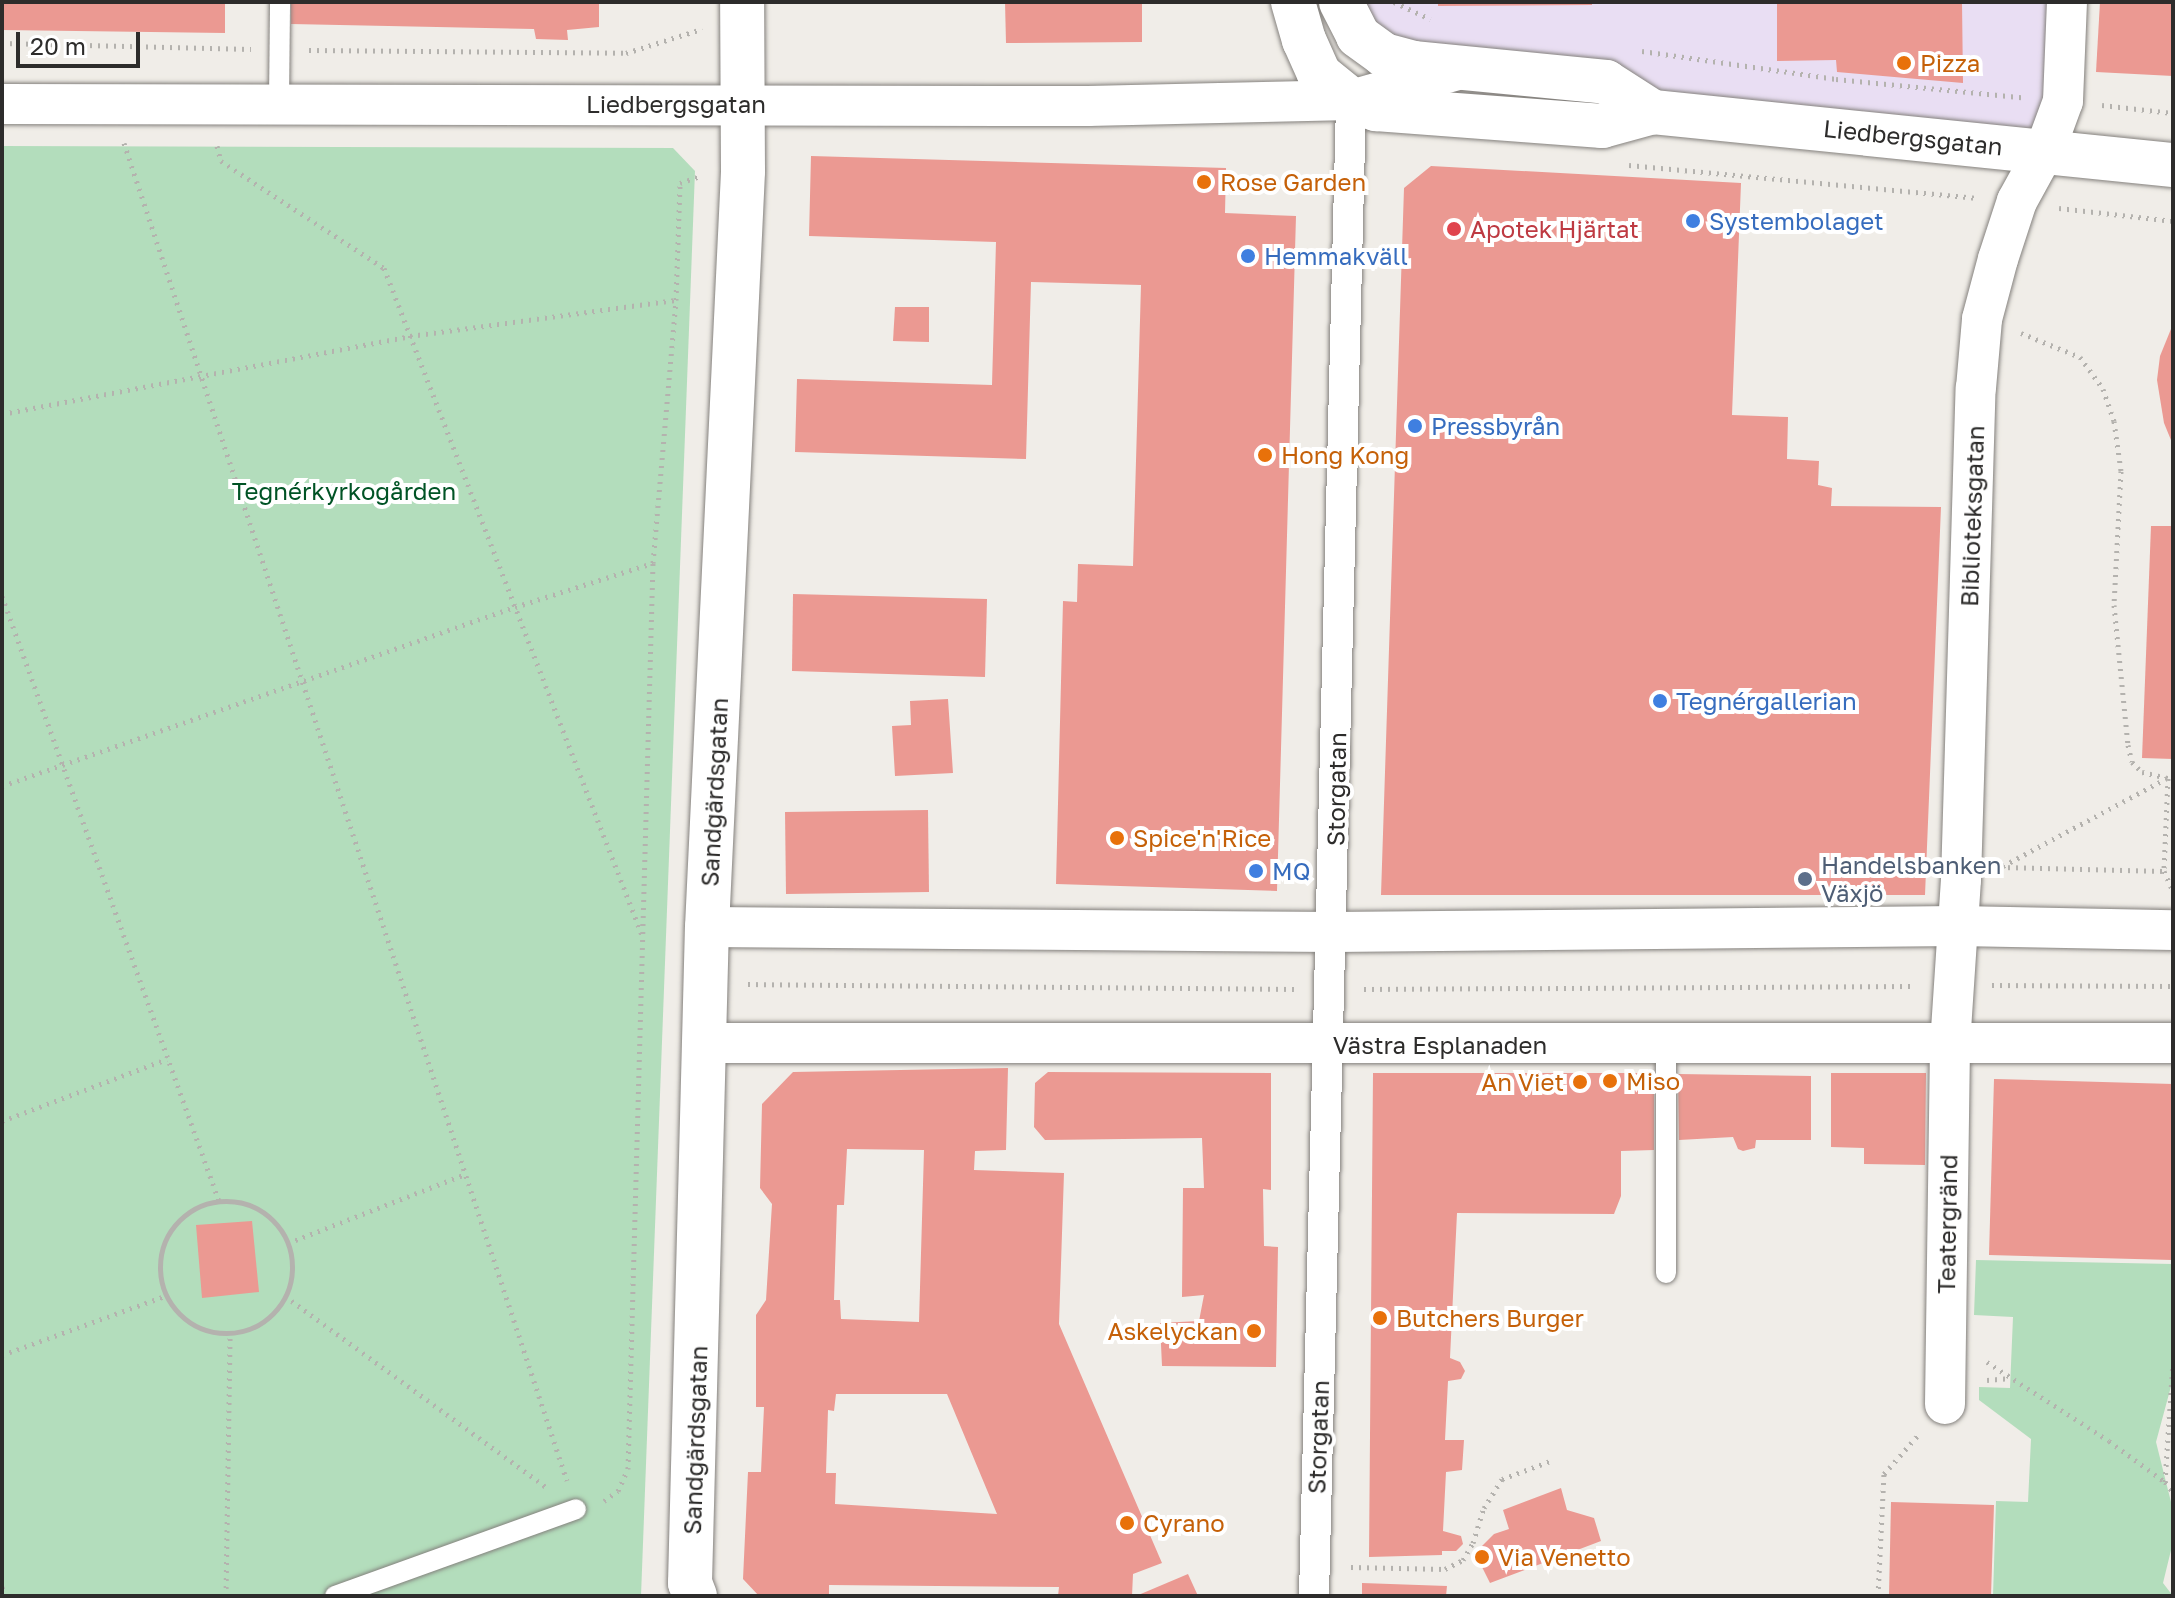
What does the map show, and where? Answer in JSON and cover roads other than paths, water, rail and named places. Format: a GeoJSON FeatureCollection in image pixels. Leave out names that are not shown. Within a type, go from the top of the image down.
{"type":"FeatureCollection","features":[{"type":"Feature","properties":{"kind":"street"},"geometry":{"type":"LineString","coordinates":[[1293,2],[1312,63],[1328,83],[1351,100]]}},
{"type":"Feature","properties":{"kind":"street","name":"Liedbergsgatan"},"geometry":{"type":"LineString","coordinates":[[1341,2],[1350,25],[1374,51],[1413,63],[1606,82],[1653,112]]}},
{"type":"Feature","properties":{"kind":"street","name":"Biblioteksgatan"},"geometry":{"type":"LineString","coordinates":[[1950,1045],[1961,880],[1976,388],[1982,319],[2017,201],[2045,150],[2063,101],[2067,2]]}},
{"type":"Feature","properties":{"kind":"street","name":"Sandgärdsgatan"},"geometry":{"type":"LineString","coordinates":[[690,1592],[707,927],[743,171],[743,15]]}},
{"type":"Feature","properties":{"kind":"street","name":"Liedbergsgatan"},"geometry":{"type":"LineString","coordinates":[[2,104],[279,102],[1088,106],[1351,100],[1466,67]]}},
{"type":"Feature","properties":{"kind":"street","name":"Liedbergsgatan"},"geometry":{"type":"LineString","coordinates":[[1351,100],[1391,111],[1602,126],[1653,112],[2173,165]]}},
{"type":"Feature","properties":{"kind":"street","name":"Storgatan"},"geometry":{"type":"LineString","coordinates":[[1314,1596],[1333,932],[1351,100]]}},
{"type":"Feature","properties":{"kind":"street"},"geometry":{"type":"LineString","coordinates":[[707,927],[1333,932],[1958,926],[2173,930]]}},
{"type":"Feature","properties":{"kind":"street","name":"Västra Esplanaden"},"geometry":{"type":"LineString","coordinates":[[706,1043],[2173,1043]]}},
{"type":"Feature","properties":{"kind":"street","name":"Teatergränd"},"geometry":{"type":"LineString","coordinates":[[1945,1404],[1950,1045]]}},
{"type":"Feature","properties":{"kind":"lane"},"geometry":{"type":"LineString","coordinates":[[279,102],[280,2]]}},
{"type":"Feature","properties":{"kind":"lane"},"geometry":{"type":"LineString","coordinates":[[1666,1045],[1666,1273]]}},
{"type":"Feature","properties":{"kind":"lane"},"geometry":{"type":"LineString","coordinates":[[335,1596],[576,1509]]}},
{"type":"Feature","properties":{"kind":"place","name":"Pizza"},"geometry":{"type":"Point","coordinates":[1904,63]}},
{"type":"Feature","properties":{"kind":"place","name":"Rose Garden"},"geometry":{"type":"Point","coordinates":[1204,182]}},
{"type":"Feature","properties":{"kind":"place","name":"Systembolaget"},"geometry":{"type":"Point","coordinates":[1693,221]}},
{"type":"Feature","properties":{"kind":"place","name":"Apotek Hjärtat"},"geometry":{"type":"Point","coordinates":[1454,229]}},
{"type":"Feature","properties":{"kind":"place","name":"Hemmakväll"},"geometry":{"type":"Point","coordinates":[1248,256]}},
{"type":"Feature","properties":{"kind":"place","name":"Pressbyrån"},"geometry":{"type":"Point","coordinates":[1415,426]}},
{"type":"Feature","properties":{"kind":"place","name":"Hong Kong"},"geometry":{"type":"Point","coordinates":[1265,455]}},
{"type":"Feature","properties":{"kind":"place","name":"Tegnérgallerian"},"geometry":{"type":"Point","coordinates":[1660,701]}},
{"type":"Feature","properties":{"kind":"place","name":"Spice'n'Rice"},"geometry":{"type":"Point","coordinates":[1117,838]}},
{"type":"Feature","properties":{"kind":"place","name":"MQ"},"geometry":{"type":"Point","coordinates":[1256,871]}},
{"type":"Feature","properties":{"kind":"place","name":"Handelsbanken Växjö"},"geometry":{"type":"Point","coordinates":[1805,879]}},
{"type":"Feature","properties":{"kind":"place","name":"Miso"},"geometry":{"type":"Point","coordinates":[1610,1081]}},
{"type":"Feature","properties":{"kind":"place","name":"An Viet"},"geometry":{"type":"Point","coordinates":[1580,1082]}},
{"type":"Feature","properties":{"kind":"place","name":"Butchers Burger"},"geometry":{"type":"Point","coordinates":[1380,1318]}},
{"type":"Feature","properties":{"kind":"place","name":"Askelyckan"},"geometry":{"type":"Point","coordinates":[1254,1331]}},
{"type":"Feature","properties":{"kind":"place","name":"Cyrano"},"geometry":{"type":"Point","coordinates":[1127,1523]}},
{"type":"Feature","properties":{"kind":"place","name":"Via Venetto"},"geometry":{"type":"Point","coordinates":[1482,1557]}},
{"type":"Feature","properties":{"kind":"park label","name":"Tegnérkyrkogården"},"geometry":{"type":"Point","coordinates":[344,491]}}]}
